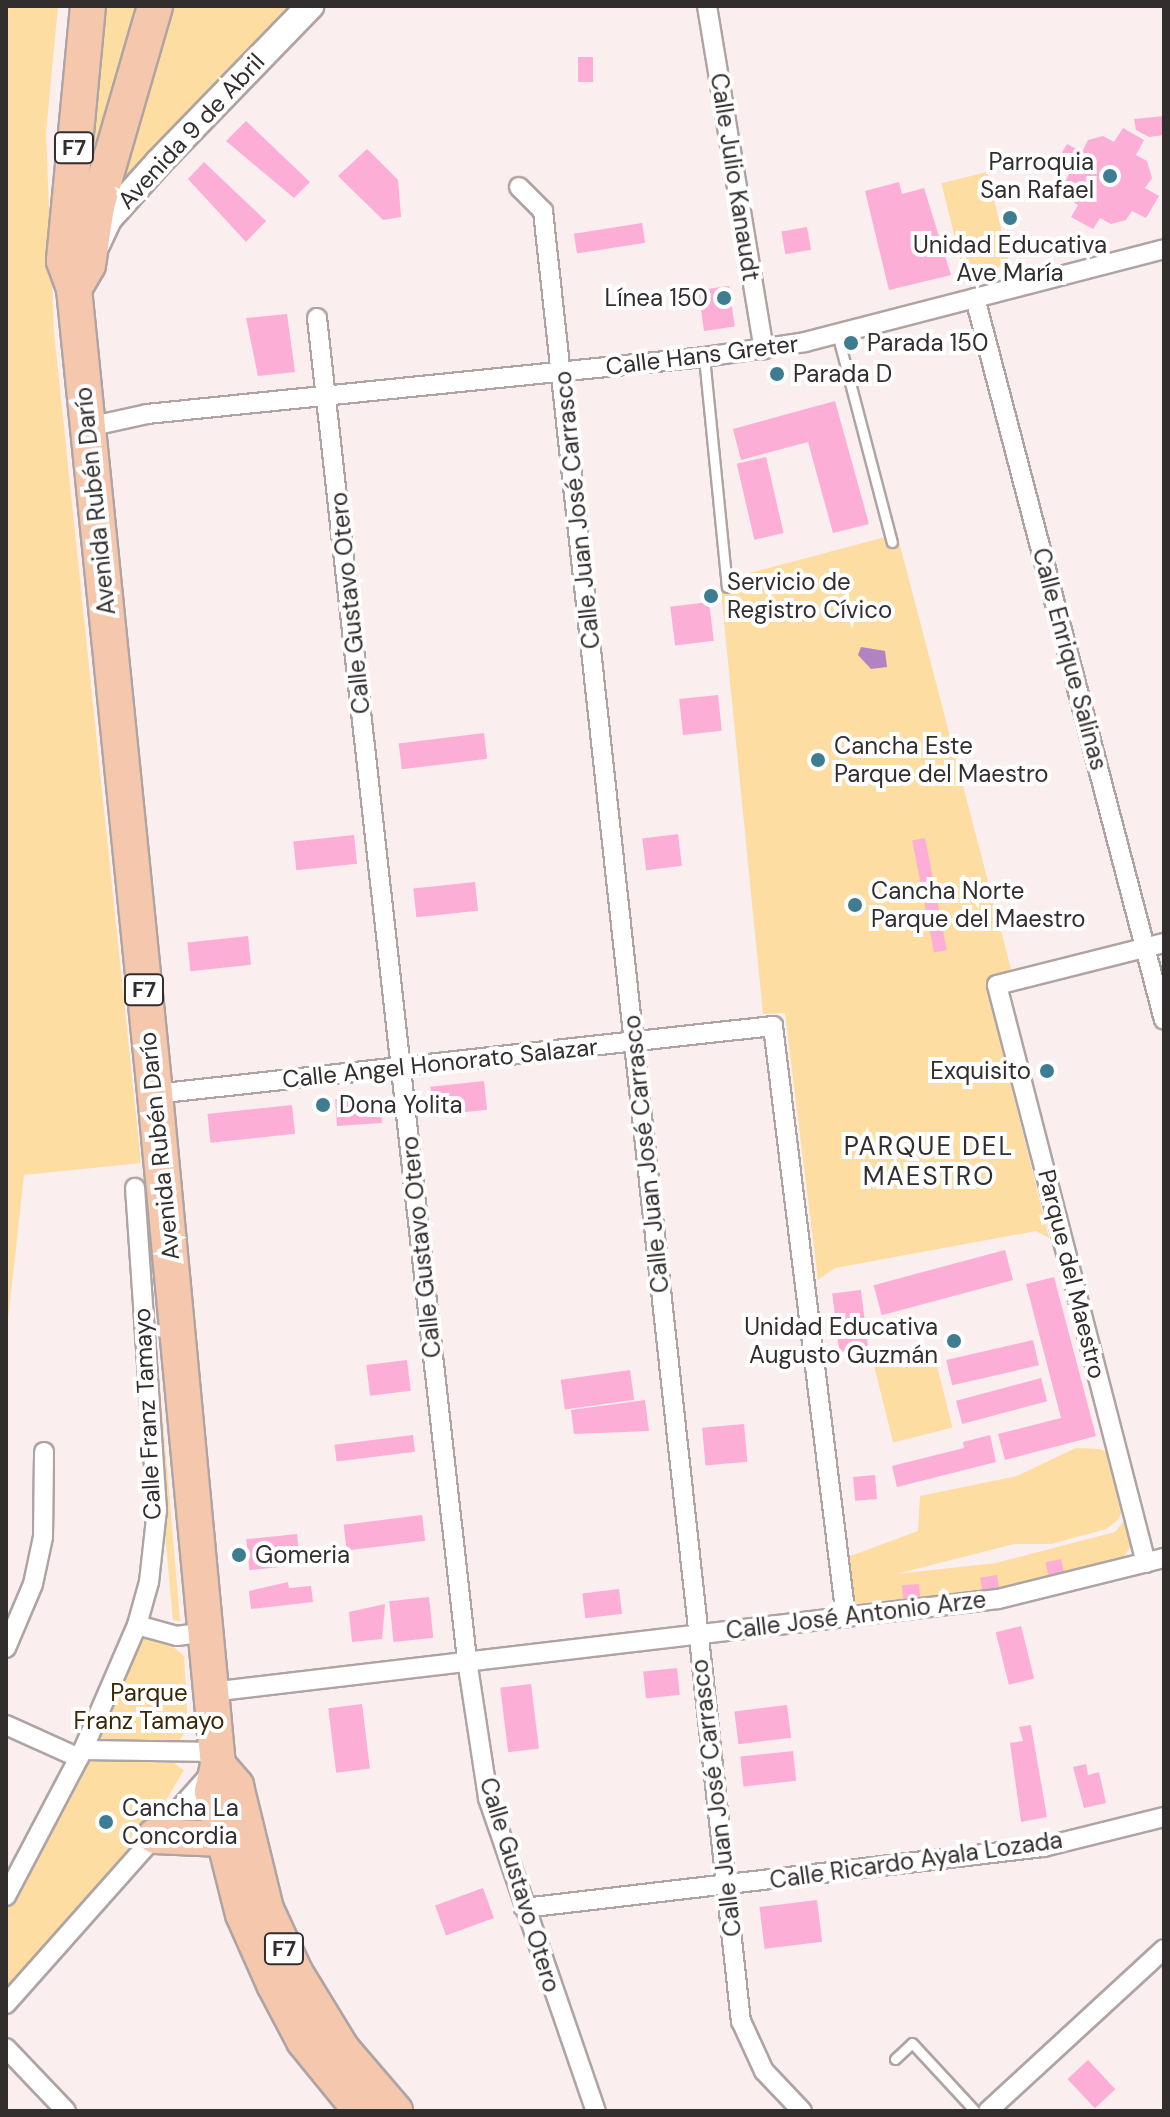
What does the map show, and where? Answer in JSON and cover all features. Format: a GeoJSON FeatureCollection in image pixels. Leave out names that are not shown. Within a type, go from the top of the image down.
{"type":"FeatureCollection","features":[{"type":"Feature","properties":{"kind":"highway","name":"Avenida Rubén Darío"},"geometry":{"type":"LineString","coordinates":[[81,277],[64,261],[64,224],[88,6]]}},
{"type":"Feature","properties":{"kind":"highway","name":"Avenida Rubén Darío"},"geometry":{"type":"LineString","coordinates":[[155,6],[97,206],[81,277],[88,427],[218,1759],[212,1791],[221,1839],[243,1914],[274,1984],[304,2041],[361,2111]]}},
{"type":"Feature","properties":{"kind":"highway","name":"Avenida Rubén Darío"},"geometry":{"type":"LineString","coordinates":[[218,1759],[236,1786],[266,1909],[295,1972],[342,2049],[395,2111]]}},
{"type":"Feature","properties":{"kind":"highway"},"geometry":{"type":"LineString","coordinates":[[155,1836],[221,1839]]}},
{"type":"Feature","properties":{"kind":"main road","name":"Avenida 9 de Abril"},"geometry":{"type":"LineString","coordinates":[[81,277],[108,219],[310,6]]}},
{"type":"Feature","properties":{"kind":"street","name":"Calle Julio Kanaudt"},"geometry":{"type":"LineString","coordinates":[[707,6],[764,349]]}},
{"type":"Feature","properties":{"kind":"street","name":"Calle Juan José Carrasco"},"geometry":{"type":"LineString","coordinates":[[519,187],[543,211],[635,1043],[696,1633],[741,2021],[764,2071],[802,2111]]}},
{"type":"Feature","properties":{"kind":"street","name":"Calle Hans Greter"},"geometry":{"type":"LineString","coordinates":[[88,427],[112,426],[147,414],[764,349],[1164,249]]}},
{"type":"Feature","properties":{"kind":"street","name":"Calle Enrique Salinas"},"geometry":{"type":"LineString","coordinates":[[975,298],[1164,1020]]}},
{"type":"Feature","properties":{"kind":"street","name":"Calle Gustavo Otero"},"geometry":{"type":"LineString","coordinates":[[317,318],[467,1660],[488,1798],[596,2111]]}},
{"type":"Feature","properties":{"kind":"street"},"geometry":{"type":"LineString","coordinates":[[1145,948],[1164,943]]}},
{"type":"Feature","properties":{"kind":"street","name":"Parque del Maestro"},"geometry":{"type":"LineString","coordinates":[[1145,948],[997,985],[1155,1561]]}},
{"type":"Feature","properties":{"kind":"street","name":"Calle Angel Honorato Salazar"},"geometry":{"type":"LineString","coordinates":[[155,1094],[773,1026],[846,1618]]}},
{"type":"Feature","properties":{"kind":"street","name":"Calle Franz Tamayo"},"geometry":{"type":"LineString","coordinates":[[6,1896],[81,1754],[137,1625],[149,1582],[157,1510],[135,1188]]}},
{"type":"Feature","properties":{"kind":"street"},"geometry":{"type":"LineString","coordinates":[[6,1648],[33,1584],[43,1537],[44,1452]]}},
{"type":"Feature","properties":{"kind":"street","name":"Calle José Antonio Arze"},"geometry":{"type":"LineString","coordinates":[[211,1692],[998,1599],[1155,1561]]}},
{"type":"Feature","properties":{"kind":"street"},"geometry":{"type":"LineString","coordinates":[[137,1625],[177,1636],[206,1632]]}},
{"type":"Feature","properties":{"kind":"street"},"geometry":{"type":"LineString","coordinates":[[6,1725],[81,1754],[218,1759]]}},
{"type":"Feature","properties":{"kind":"street"},"geometry":{"type":"LineString","coordinates":[[6,2004],[155,1836],[218,1759]]}},
{"type":"Feature","properties":{"kind":"street","name":"Calle Ricardo Ayala Lozada"},"geometry":{"type":"LineString","coordinates":[[524,1908],[1043,1847],[1164,1817]]}},
{"type":"Feature","properties":{"kind":"street"},"geometry":{"type":"LineString","coordinates":[[988,2111],[1164,1949]]}},
{"type":"Feature","properties":{"kind":"street"},"geometry":{"type":"LineString","coordinates":[[6,2048],[66,2111]]}},
{"type":"Feature","properties":{"kind":"lane"},"geometry":{"type":"LineString","coordinates":[[837,333],[892,542]]}},
{"type":"Feature","properties":{"kind":"lane"},"geometry":{"type":"LineString","coordinates":[[704,357],[727,587]]}},
{"type":"Feature","properties":{"kind":"lane"},"geometry":{"type":"LineString","coordinates":[[895,2059],[912,2043],[975,2111]]}},
{"type":"Feature","properties":{"kind":"green space"},"geometry":{"type":"Polygon","coordinates":[[[6,6],[58,6],[46,133],[54,332],[141,1163],[24,1175],[6,1338],[6,6]]]}},
{"type":"Feature","properties":{"kind":"green space"},"geometry":{"type":"Polygon","coordinates":[[[101,6],[144,6],[87,194],[101,6]]]}},
{"type":"Feature","properties":{"kind":"green space"},"geometry":{"type":"Polygon","coordinates":[[[165,6],[298,6],[114,198],[165,6]]]}},
{"type":"Feature","properties":{"kind":"green space"},"geometry":{"type":"Polygon","coordinates":[[[987,172],[1010,264],[964,276],[941,183],[987,172]]]}},
{"type":"Feature","properties":{"kind":"green space","name":"Parque del Maestro"},"geometry":{"type":"Polygon","coordinates":[[[897,534],[1012,973],[985,981],[1049,1238],[1036,1231],[835,1268],[818,1280],[785,1013],[763,1014],[720,581],[897,534]]]}},
{"type":"Feature","properties":{"kind":"green space"},"geometry":{"type":"Polygon","coordinates":[[[141,1163],[180,1621],[173,1620],[164,1522],[141,1163]]]}},
{"type":"Feature","properties":{"kind":"green space"},"geometry":{"type":"Polygon","coordinates":[[[933,1350],[952,1428],[893,1442],[874,1365],[933,1350]]]}},
{"type":"Feature","properties":{"kind":"green space"},"geometry":{"type":"Polygon","coordinates":[[[1076,1448],[1100,1449],[1126,1462],[1132,1491],[1118,1520],[1106,1529],[1051,1544],[1014,1544],[896,1574],[996,1563],[1115,1532],[1127,1517],[1131,1546],[1120,1562],[1010,1591],[860,1608],[852,1603],[850,1578],[835,1573],[834,1562],[918,1531],[920,1496],[1017,1476],[1076,1448]]]}},
{"type":"Feature","properties":{"kind":"green space","name":"Parque Franz Tamayo"},"geometry":{"type":"Polygon","coordinates":[[[141,1635],[171,1645],[184,1656],[188,1728],[175,1746],[103,1745],[96,1740],[141,1635]]]}},
{"type":"Feature","properties":{"kind":"green space","name":"Parque Franz Tamayo"},"geometry":{"type":"Polygon","coordinates":[[[91,1760],[174,1763],[184,1770],[141,1842],[6,1992],[6,1909],[81,1767],[91,1760]]]}},
{"type":"Feature","properties":{"kind":"shaded area"},"geometry":{"type":"Polygon","coordinates":[[[861,647],[885,651],[887,667],[871,669],[858,655],[861,647]]]}},
{"type":"Feature","properties":{"kind":"building"},"geometry":{"type":"Polygon","coordinates":[[[578,57],[593,57],[593,82],[578,82],[578,57]]]}},
{"type":"Feature","properties":{"kind":"building"},"geometry":{"type":"Polygon","coordinates":[[[1164,116],[1164,135],[1149,137],[1136,130],[1134,119],[1164,116]]]}},
{"type":"Feature","properties":{"kind":"building"},"geometry":{"type":"Polygon","coordinates":[[[246,121],[310,182],[294,198],[226,141],[246,121]]]}},
{"type":"Feature","properties":{"kind":"building","name":"Parroquia San Rafael"},"geometry":{"type":"Polygon","coordinates":[[[1123,128],[1144,140],[1136,155],[1147,161],[1152,178],[1145,188],[1159,196],[1146,218],[1132,211],[1126,220],[1111,224],[1100,218],[1093,229],[1071,217],[1078,205],[1069,199],[1065,182],[1069,174],[1054,166],[1067,144],[1082,152],[1088,140],[1103,136],[1114,142],[1123,128]]]}},
{"type":"Feature","properties":{"kind":"building"},"geometry":{"type":"Polygon","coordinates":[[[367,149],[398,180],[401,217],[383,220],[338,176],[367,149]]]}},
{"type":"Feature","properties":{"kind":"building"},"geometry":{"type":"Polygon","coordinates":[[[204,162],[266,221],[246,242],[188,179],[204,162]]]}},
{"type":"Feature","properties":{"kind":"building"},"geometry":{"type":"Polygon","coordinates":[[[899,182],[902,194],[924,188],[951,275],[889,290],[865,191],[899,182]]]}},
{"type":"Feature","properties":{"kind":"building"},"geometry":{"type":"Polygon","coordinates":[[[642,223],[645,243],[577,254],[574,234],[642,223]]]}},
{"type":"Feature","properties":{"kind":"building"},"geometry":{"type":"Polygon","coordinates":[[[807,227],[811,250],[785,254],[781,232],[807,227]]]}},
{"type":"Feature","properties":{"kind":"building"},"geometry":{"type":"Polygon","coordinates":[[[729,286],[735,327],[704,331],[698,290],[729,286]]]}},
{"type":"Feature","properties":{"kind":"building"},"geometry":{"type":"Polygon","coordinates":[[[287,314],[295,372],[258,376],[246,318],[287,314]]]}},
{"type":"Feature","properties":{"kind":"building"},"geometry":{"type":"Polygon","coordinates":[[[835,401],[869,524],[833,533],[808,442],[741,460],[733,429],[835,401]]]}},
{"type":"Feature","properties":{"kind":"building"},"geometry":{"type":"Polygon","coordinates":[[[766,457],[784,533],[754,540],[737,464],[766,457]]]}},
{"type":"Feature","properties":{"kind":"building"},"geometry":{"type":"Polygon","coordinates":[[[709,602],[714,641],[675,645],[670,607],[709,602]]]}},
{"type":"Feature","properties":{"kind":"building"},"geometry":{"type":"Polygon","coordinates":[[[718,695],[722,731],[683,735],[679,699],[718,695]]]}},
{"type":"Feature","properties":{"kind":"building"},"geometry":{"type":"Polygon","coordinates":[[[484,733],[487,759],[402,769],[399,743],[484,733]]]}},
{"type":"Feature","properties":{"kind":"building"},"geometry":{"type":"Polygon","coordinates":[[[678,834],[682,866],[646,870],[642,838],[678,834]]]}},
{"type":"Feature","properties":{"kind":"building"},"geometry":{"type":"Polygon","coordinates":[[[354,835],[357,864],[296,870],[293,841],[354,835]]]}},
{"type":"Feature","properties":{"kind":"building"},"geometry":{"type":"Polygon","coordinates":[[[925,838],[947,950],[934,952],[912,840],[925,838]]]}},
{"type":"Feature","properties":{"kind":"building"},"geometry":{"type":"Polygon","coordinates":[[[475,882],[478,911],[416,917],[413,888],[475,882]]]}},
{"type":"Feature","properties":{"kind":"building"},"geometry":{"type":"Polygon","coordinates":[[[248,936],[251,965],[190,971],[187,942],[248,936]]]}},
{"type":"Feature","properties":{"kind":"building"},"geometry":{"type":"Polygon","coordinates":[[[484,1081],[487,1110],[433,1115],[430,1087],[484,1081]]]}},
{"type":"Feature","properties":{"kind":"building"},"geometry":{"type":"Polygon","coordinates":[[[380,1096],[382,1123],[337,1126],[335,1099],[380,1096]]]}},
{"type":"Feature","properties":{"kind":"building"},"geometry":{"type":"Polygon","coordinates":[[[292,1105],[295,1134],[210,1143],[207,1114],[292,1105]]]}},
{"type":"Feature","properties":{"kind":"building"},"geometry":{"type":"Polygon","coordinates":[[[1005,1250],[1013,1280],[882,1315],[874,1285],[1005,1250]]]}},
{"type":"Feature","properties":{"kind":"building"},"geometry":{"type":"Polygon","coordinates":[[[1054,1277],[1096,1436],[1005,1460],[998,1434],[1061,1418],[1026,1284],[1054,1277]]]}},
{"type":"Feature","properties":{"kind":"building"},"geometry":{"type":"Polygon","coordinates":[[[861,1290],[868,1349],[839,1352],[832,1294],[861,1290]]]}},
{"type":"Feature","properties":{"kind":"building"},"geometry":{"type":"Polygon","coordinates":[[[1033,1340],[1039,1365],[952,1385],[946,1360],[1033,1340]]]}},
{"type":"Feature","properties":{"kind":"building"},"geometry":{"type":"Polygon","coordinates":[[[407,1360],[411,1391],[370,1396],[366,1365],[407,1360]]]}},
{"type":"Feature","properties":{"kind":"building"},"geometry":{"type":"Polygon","coordinates":[[[630,1370],[634,1400],[565,1409],[561,1380],[630,1370]]]}},
{"type":"Feature","properties":{"kind":"building"},"geometry":{"type":"Polygon","coordinates":[[[1041,1378],[1047,1401],[962,1424],[956,1401],[1041,1378]]]}},
{"type":"Feature","properties":{"kind":"building"},"geometry":{"type":"Polygon","coordinates":[[[645,1400],[649,1431],[574,1434],[571,1410],[645,1400]]]}},
{"type":"Feature","properties":{"kind":"building"},"geometry":{"type":"Polygon","coordinates":[[[744,1424],[747,1462],[705,1466],[702,1428],[744,1424]]]}},
{"type":"Feature","properties":{"kind":"building"},"geometry":{"type":"Polygon","coordinates":[[[413,1435],[415,1452],[337,1462],[335,1445],[413,1435]]]}},
{"type":"Feature","properties":{"kind":"building"},"geometry":{"type":"Polygon","coordinates":[[[990,1435],[996,1462],[897,1487],[892,1466],[964,1448],[963,1442],[990,1435]]]}},
{"type":"Feature","properties":{"kind":"building"},"geometry":{"type":"Polygon","coordinates":[[[875,1475],[877,1499],[855,1501],[853,1477],[875,1475]]]}},
{"type":"Feature","properties":{"kind":"building"},"geometry":{"type":"Polygon","coordinates":[[[422,1515],[425,1541],[347,1550],[344,1525],[422,1515]]]}},
{"type":"Feature","properties":{"kind":"building"},"geometry":{"type":"Polygon","coordinates":[[[297,1534],[300,1565],[250,1570],[246,1539],[297,1534]]]}},
{"type":"Feature","properties":{"kind":"building"},"geometry":{"type":"Polygon","coordinates":[[[1061,1559],[1064,1572],[1048,1575],[1045,1563],[1061,1559]]]}},
{"type":"Feature","properties":{"kind":"building"},"geometry":{"type":"Polygon","coordinates":[[[997,1575],[999,1588],[982,1590],[980,1578],[997,1575]]]}},
{"type":"Feature","properties":{"kind":"building"},"geometry":{"type":"Polygon","coordinates":[[[288,1582],[289,1588],[311,1586],[313,1602],[251,1609],[249,1591],[288,1582]]]}},
{"type":"Feature","properties":{"kind":"building"},"geometry":{"type":"Polygon","coordinates":[[[919,1584],[920,1597],[903,1598],[902,1585],[919,1584]]]}},
{"type":"Feature","properties":{"kind":"building"},"geometry":{"type":"Polygon","coordinates":[[[619,1589],[622,1614],[585,1618],[582,1594],[619,1589]]]}},
{"type":"Feature","properties":{"kind":"building"},"geometry":{"type":"Polygon","coordinates":[[[429,1597],[433,1638],[394,1642],[389,1601],[429,1597]]]}},
{"type":"Feature","properties":{"kind":"building"},"geometry":{"type":"Polygon","coordinates":[[[385,1604],[382,1639],[352,1642],[349,1612],[385,1604]]]}},
{"type":"Feature","properties":{"kind":"building"},"geometry":{"type":"Polygon","coordinates":[[[1021,1626],[1034,1678],[1009,1685],[996,1632],[1021,1626]]]}},
{"type":"Feature","properties":{"kind":"building"},"geometry":{"type":"Polygon","coordinates":[[[677,1668],[680,1695],[646,1698],[643,1672],[677,1668]]]}},
{"type":"Feature","properties":{"kind":"building"},"geometry":{"type":"Polygon","coordinates":[[[531,1684],[539,1749],[508,1752],[500,1688],[531,1684]]]}},
{"type":"Feature","properties":{"kind":"building"},"geometry":{"type":"Polygon","coordinates":[[[362,1704],[370,1769],[336,1773],[328,1708],[362,1704]]]}},
{"type":"Feature","properties":{"kind":"building"},"geometry":{"type":"Polygon","coordinates":[[[787,1705],[791,1738],[738,1744],[734,1711],[787,1705]]]}},
{"type":"Feature","properties":{"kind":"building"},"geometry":{"type":"Polygon","coordinates":[[[1031,1725],[1047,1817],[1021,1822],[1010,1743],[1023,1741],[1019,1727],[1031,1725]]]}},
{"type":"Feature","properties":{"kind":"building"},"geometry":{"type":"Polygon","coordinates":[[[793,1751],[796,1781],[743,1786],[740,1757],[793,1751]]]}},
{"type":"Feature","properties":{"kind":"building"},"geometry":{"type":"Polygon","coordinates":[[[1086,1764],[1088,1775],[1099,1772],[1106,1803],[1084,1808],[1073,1767],[1086,1764]]]}},
{"type":"Feature","properties":{"kind":"building"},"geometry":{"type":"Polygon","coordinates":[[[483,1888],[494,1918],[446,1936],[435,1905],[483,1888]]]}},
{"type":"Feature","properties":{"kind":"building"},"geometry":{"type":"Polygon","coordinates":[[[817,1900],[822,1942],[765,1949],[759,1907],[817,1900]]]}},
{"type":"Feature","properties":{"kind":"building"},"geometry":{"type":"Polygon","coordinates":[[[1088,2060],[1115,2089],[1095,2108],[1068,2079],[1088,2060]]]}},
{"type":"Feature","properties":{"kind":"place","name":"Parroquia San Rafael"},"geometry":{"type":"Point","coordinates":[1110,176]}},
{"type":"Feature","properties":{"kind":"place","name":"Unidad Educativa Ave María"},"geometry":{"type":"Point","coordinates":[1010,218]}},
{"type":"Feature","properties":{"kind":"place","name":"Línea 150"},"geometry":{"type":"Point","coordinates":[724,298]}},
{"type":"Feature","properties":{"kind":"place","name":"Parada 150"},"geometry":{"type":"Point","coordinates":[851,343]}},
{"type":"Feature","properties":{"kind":"place","name":"Parada D"},"geometry":{"type":"Point","coordinates":[777,374]}},
{"type":"Feature","properties":{"kind":"place","name":"Servicio de Registro Cívico"},"geometry":{"type":"Point","coordinates":[711,596]}},
{"type":"Feature","properties":{"kind":"place","name":"Cancha Este Parque del Maestro"},"geometry":{"type":"Point","coordinates":[818,760]}},
{"type":"Feature","properties":{"kind":"place","name":"Cancha Norte Parque del Maestro"},"geometry":{"type":"Point","coordinates":[855,905]}},
{"type":"Feature","properties":{"kind":"place","name":"Exquisito"},"geometry":{"type":"Point","coordinates":[1047,1071]}},
{"type":"Feature","properties":{"kind":"place","name":"Dona Yolita"},"geometry":{"type":"Point","coordinates":[323,1105]}},
{"type":"Feature","properties":{"kind":"place","name":"Unidad Educativa Augusto Guzmán"},"geometry":{"type":"Point","coordinates":[954,1341]}},
{"type":"Feature","properties":{"kind":"place","name":"Gomeria"},"geometry":{"type":"Point","coordinates":[239,1555]}},
{"type":"Feature","properties":{"kind":"place","name":"Cancha La Concordia"},"geometry":{"type":"Point","coordinates":[106,1822]}},
{"type":"Feature","properties":{"kind":"district","name":"PARQUE DEL MAESTRO"},"geometry":{"type":"Point","coordinates":[929,1162]}}]}
